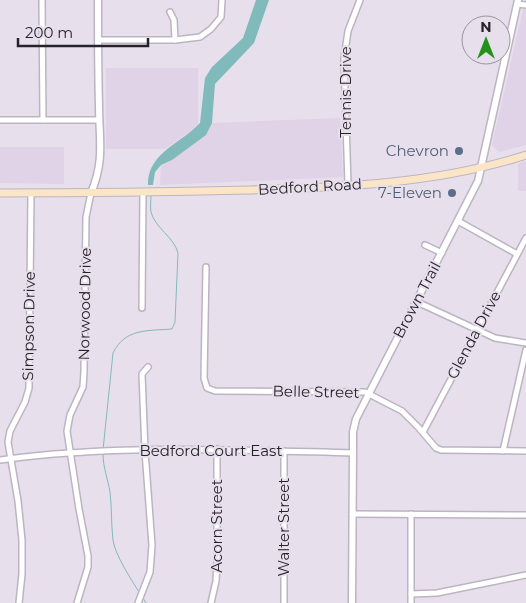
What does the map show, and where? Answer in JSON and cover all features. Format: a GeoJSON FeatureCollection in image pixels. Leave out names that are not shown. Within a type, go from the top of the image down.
{"type":"FeatureCollection","features":[{"type":"Feature","properties":{"kind":"main road","name":"Bedford Road"},"geometry":{"type":"LineString","coordinates":[[0,193],[148,192],[348,186],[427,178],[482,168],[526,155]]}},
{"type":"Feature","properties":{"kind":"street"},"geometry":{"type":"LineString","coordinates":[[42,0],[43,120]]}},
{"type":"Feature","properties":{"kind":"street","name":"Norwood Drive"},"geometry":{"type":"LineString","coordinates":[[77,603],[88,567],[88,556],[69,453],[67,431],[68,422],[82,387],[84,372],[86,216],[101,158],[98,0]]}},
{"type":"Feature","properties":{"kind":"street"},"geometry":{"type":"LineString","coordinates":[[98,40],[175,40],[197,38],[208,32],[221,17],[222,0]]}},
{"type":"Feature","properties":{"kind":"street","name":"Tennis Drive"},"geometry":{"type":"LineString","coordinates":[[348,186],[344,58],[348,32],[360,0]]}},
{"type":"Feature","properties":{"kind":"street"},"geometry":{"type":"LineString","coordinates":[[517,2],[526,5]]}},
{"type":"Feature","properties":{"kind":"street","name":"Brown Trail"},"geometry":{"type":"LineString","coordinates":[[352,603],[353,453],[356,419],[478,181],[517,2]]}},
{"type":"Feature","properties":{"kind":"street"},"geometry":{"type":"LineString","coordinates":[[170,12],[174,20],[175,40]]}},
{"type":"Feature","properties":{"kind":"street"},"geometry":{"type":"LineString","coordinates":[[0,120],[99,120]]}},
{"type":"Feature","properties":{"kind":"street"},"geometry":{"type":"LineString","coordinates":[[142,308],[148,192]]}},
{"type":"Feature","properties":{"kind":"street","name":"Simpson Drive"},"geometry":{"type":"LineString","coordinates":[[19,603],[22,574],[22,540],[8,435],[26,402],[30,376],[31,193]]}},
{"type":"Feature","properties":{"kind":"street"},"geometry":{"type":"LineString","coordinates":[[458,221],[517,254]]}},
{"type":"Feature","properties":{"kind":"street","name":"Glenda Drive"},"geometry":{"type":"LineString","coordinates":[[423,432],[526,238]]}},
{"type":"Feature","properties":{"kind":"street"},"geometry":{"type":"LineString","coordinates":[[425,245],[442,253]]}},
{"type":"Feature","properties":{"kind":"street","name":"Belle Street"},"geometry":{"type":"LineString","coordinates":[[206,267],[204,378],[207,388],[215,391],[362,391],[402,410],[436,448],[441,450],[526,451]]}},
{"type":"Feature","properties":{"kind":"street"},"geometry":{"type":"LineString","coordinates":[[417,302],[502,341],[526,343]]}},
{"type":"Feature","properties":{"kind":"street"},"geometry":{"type":"LineString","coordinates":[[503,451],[526,350]]}},
{"type":"Feature","properties":{"kind":"street"},"geometry":{"type":"LineString","coordinates":[[138,602],[150,572],[152,545],[145,451],[142,374],[148,367]]}},
{"type":"Feature","properties":{"kind":"street","name":"Bedford Court East"},"geometry":{"type":"LineString","coordinates":[[0,460],[69,453],[217,449],[353,453]]}},
{"type":"Feature","properties":{"kind":"street","name":"Acorn Street"},"geometry":{"type":"LineString","coordinates":[[211,603],[216,581],[217,562],[217,449]]}},
{"type":"Feature","properties":{"kind":"street","name":"Walter Street"},"geometry":{"type":"LineString","coordinates":[[284,451],[284,603]]}},
{"type":"Feature","properties":{"kind":"street"},"geometry":{"type":"LineString","coordinates":[[352,514],[526,515]]}},
{"type":"Feature","properties":{"kind":"street"},"geometry":{"type":"LineString","coordinates":[[411,514],[411,603]]}},
{"type":"Feature","properties":{"kind":"street"},"geometry":{"type":"LineString","coordinates":[[411,594],[437,593],[526,575]]}},
{"type":"Feature","properties":{"kind":"shaded area"},"geometry":{"type":"Polygon","coordinates":[[[256,0],[269,0],[254,43],[215,84],[212,123],[206,135],[172,160],[161,165],[155,172],[153,185],[148,185],[149,174],[159,157],[200,123],[205,78],[212,67],[243,38],[256,0]]]}},
{"type":"Feature","properties":{"kind":"shaded area"},"geometry":{"type":"Polygon","coordinates":[[[523,9],[526,9],[526,145],[499,152],[492,145],[523,9]]]}},
{"type":"Feature","properties":{"kind":"shaded area"},"geometry":{"type":"Polygon","coordinates":[[[106,68],[198,68],[198,126],[165,149],[106,149],[106,68]]]}},
{"type":"Feature","properties":{"kind":"shaded area"},"geometry":{"type":"Polygon","coordinates":[[[340,118],[343,177],[160,185],[161,165],[172,160],[206,135],[212,123],[340,118]]]}},
{"type":"Feature","properties":{"kind":"shaded area"},"geometry":{"type":"Polygon","coordinates":[[[0,147],[64,147],[64,184],[0,183],[0,147]]]}},
{"type":"Feature","properties":{"kind":"shaded area"},"geometry":{"type":"Polygon","coordinates":[[[526,161],[526,191],[518,191],[518,164],[526,161]]]}},
{"type":"Feature","properties":{"kind":"waterway"},"geometry":{"type":"LineString","coordinates":[[103,450],[113,353],[118,345],[131,335],[138,332],[172,329],[175,322],[178,253],[173,242],[153,218],[151,195]]}},
{"type":"Feature","properties":{"kind":"waterway"},"geometry":{"type":"LineString","coordinates":[[103,454],[110,492],[114,546],[139,592]]}},
{"type":"Feature","properties":{"kind":"waterway"},"geometry":{"type":"LineString","coordinates":[[143,598],[146,603]]}},
{"type":"Feature","properties":{"kind":"place","name":"Chevron"},"geometry":{"type":"Point","coordinates":[459,151]}},
{"type":"Feature","properties":{"kind":"place","name":"7-Eleven"},"geometry":{"type":"Point","coordinates":[452,193]}}]}
